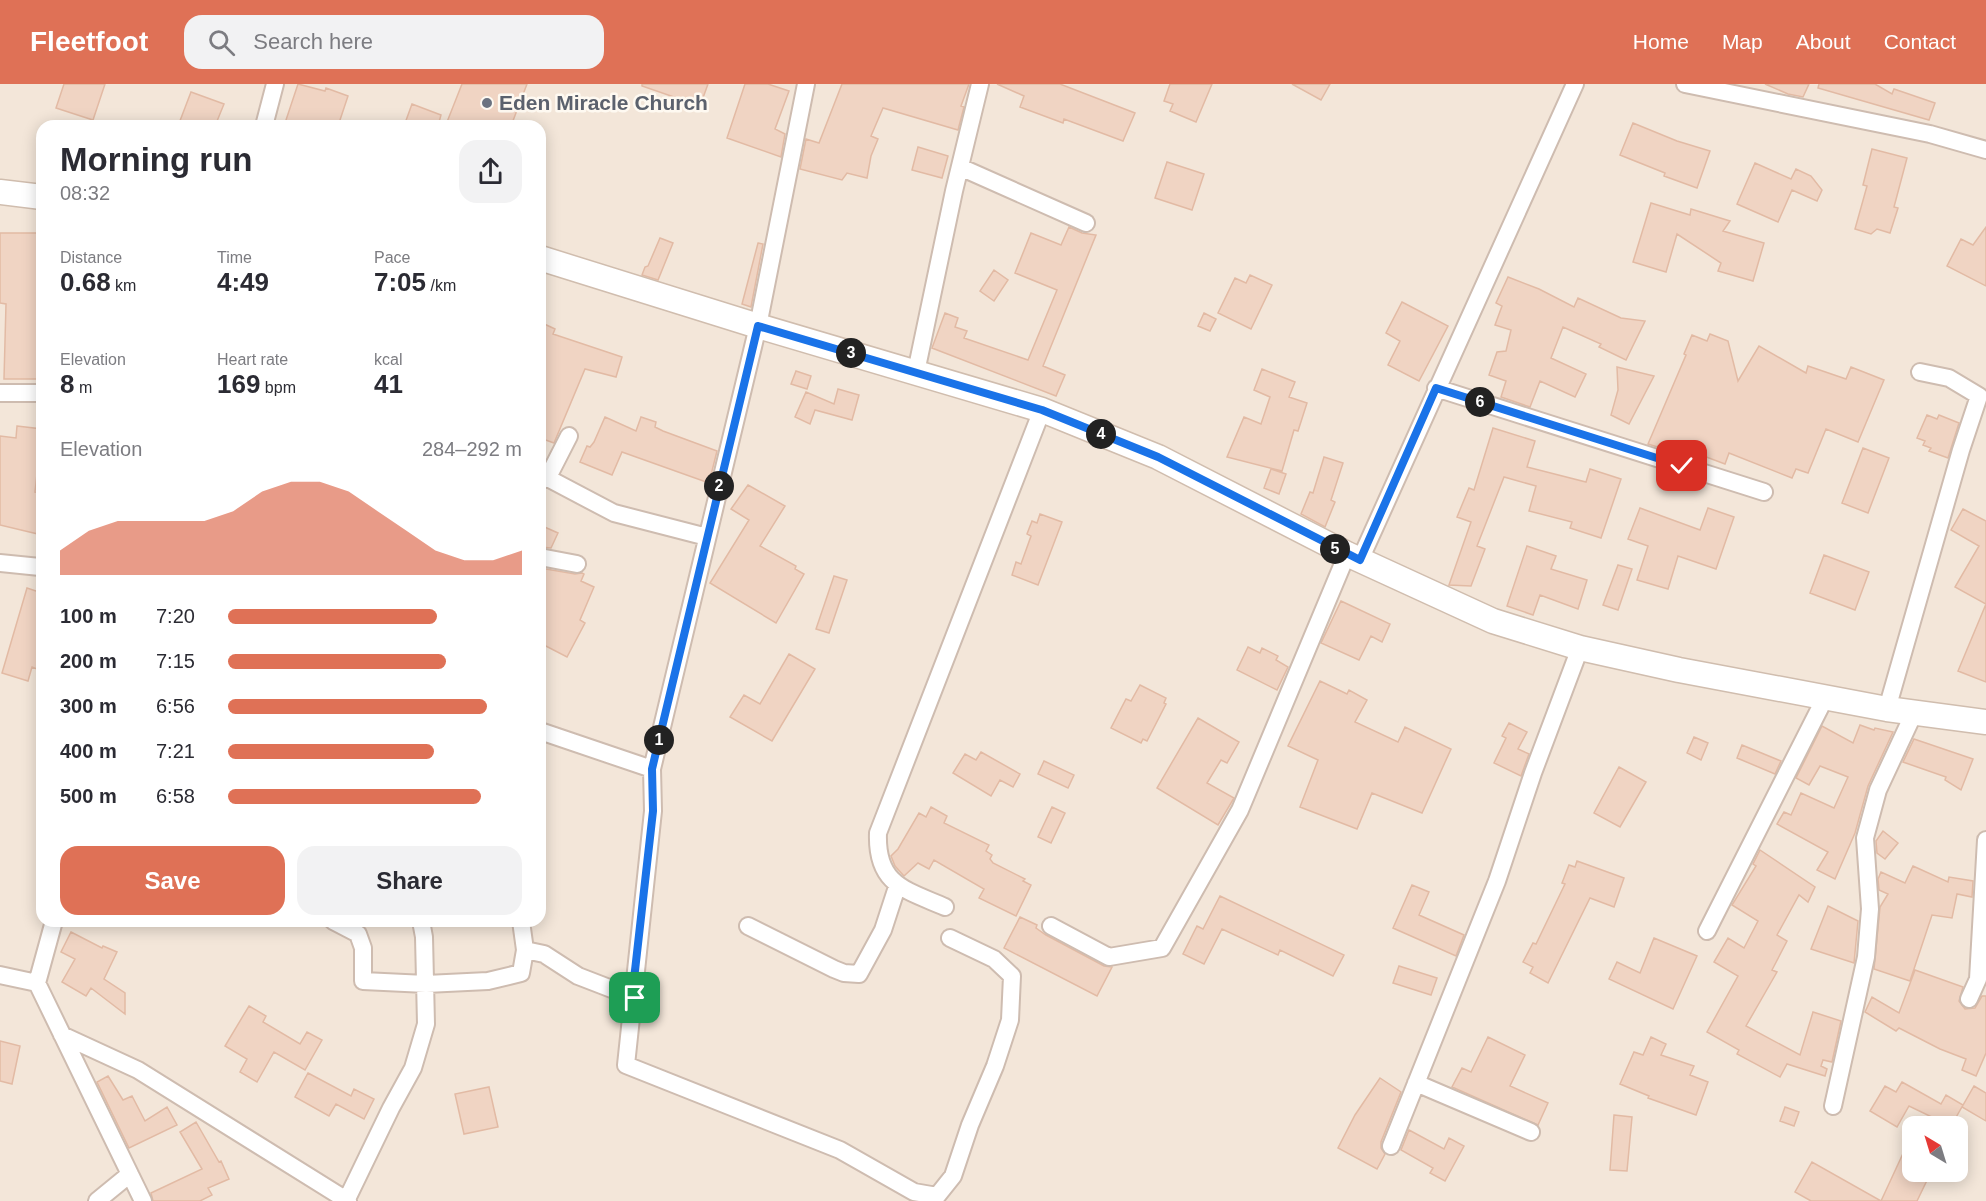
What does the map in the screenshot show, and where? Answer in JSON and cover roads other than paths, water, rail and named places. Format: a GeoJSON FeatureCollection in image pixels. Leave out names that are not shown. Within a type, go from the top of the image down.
{"type":"FeatureCollection","features":[{"type":"Feature","properties":{"kind":"street"},"geometry":{"type":"LineString","coordinates":[[266,120],[275,84]]}},
{"type":"Feature","properties":{"kind":"street"},"geometry":{"type":"LineString","coordinates":[[806,84],[758,326],[652,769],[653,811],[626,1065],[840,1150],[914,1192],[937,1196],[953,1176],[1010,1020],[1012,976],[994,958],[950,938]]}},
{"type":"Feature","properties":{"kind":"street"},"geometry":{"type":"LineString","coordinates":[[916,372],[980,84]]}},
{"type":"Feature","properties":{"kind":"street"},"geometry":{"type":"LineString","coordinates":[[1051,926],[1109,957],[1162,948],[1240,810],[1353,557],[1436,388],[1575,84]]}},
{"type":"Feature","properties":{"kind":"street"},"geometry":{"type":"LineString","coordinates":[[1685,84],[1930,134],[1986,150]]}},
{"type":"Feature","properties":{"kind":"street"},"geometry":{"type":"LineString","coordinates":[[960,167],[1086,223]]}},
{"type":"Feature","properties":{"kind":"street"},"geometry":{"type":"LineString","coordinates":[[0,192],[36,196]]}},
{"type":"Feature","properties":{"kind":"street"},"geometry":{"type":"LineString","coordinates":[[546,260],[758,326],[1042,410],[1158,457],[1353,557],[1493,621],[1580,648],[1689,672],[1887,709],[1986,722]]}},
{"type":"Feature","properties":{"kind":"street"},"geometry":{"type":"LineString","coordinates":[[1887,709],[1961,450],[1982,394],[1949,378],[1920,372]]}},
{"type":"Feature","properties":{"kind":"street"},"geometry":{"type":"LineString","coordinates":[[1436,388],[1764,492]]}},
{"type":"Feature","properties":{"kind":"street"},"geometry":{"type":"LineString","coordinates":[[0,393],[36,393]]}},
{"type":"Feature","properties":{"kind":"street"},"geometry":{"type":"LineString","coordinates":[[945,908],[897,887],[880,861],[878,833],[1042,410]]}},
{"type":"Feature","properties":{"kind":"street"},"geometry":{"type":"LineString","coordinates":[[546,473],[569,436]]}},
{"type":"Feature","properties":{"kind":"street"},"geometry":{"type":"LineString","coordinates":[[546,477],[615,513],[707,537]]}},
{"type":"Feature","properties":{"kind":"street"},"geometry":{"type":"LineString","coordinates":[[546,558],[577,564]]}},
{"type":"Feature","properties":{"kind":"street"},"geometry":{"type":"LineString","coordinates":[[0,563],[36,567]]}},
{"type":"Feature","properties":{"kind":"street"},"geometry":{"type":"LineString","coordinates":[[1391,1146],[1497,881],[1536,764],[1580,648]]}},
{"type":"Feature","properties":{"kind":"street"},"geometry":{"type":"LineString","coordinates":[[1707,931],[1826,696]]}},
{"type":"Feature","properties":{"kind":"street"},"geometry":{"type":"LineString","coordinates":[[1833,1106],[1866,957],[1870,909],[1866,838],[1878,790],[1914,712]]}},
{"type":"Feature","properties":{"kind":"street"},"geometry":{"type":"LineString","coordinates":[[546,732],[652,769]]}},
{"type":"Feature","properties":{"kind":"street"},"geometry":{"type":"LineString","coordinates":[[1969,999],[1982,979],[1986,840]]}},
{"type":"Feature","properties":{"kind":"street"},"geometry":{"type":"LineString","coordinates":[[748,926],[834,969],[844,973],[859,974],[883,930],[897,887]]}},
{"type":"Feature","properties":{"kind":"street"},"geometry":{"type":"LineString","coordinates":[[52,927],[37,983],[143,1201]]}},
{"type":"Feature","properties":{"kind":"street"},"geometry":{"type":"LineString","coordinates":[[345,927],[358,934],[363,948],[363,981],[426,984],[488,981],[520,973],[525,950],[522,927]]}},
{"type":"Feature","properties":{"kind":"street"},"geometry":{"type":"LineString","coordinates":[[62,1035],[138,1070],[347,1201],[413,1068],[426,1024],[426,984],[421,927]]}},
{"type":"Feature","properties":{"kind":"street"},"geometry":{"type":"LineString","coordinates":[[525,950],[544,954],[578,976],[633,997]]}},
{"type":"Feature","properties":{"kind":"street"},"geometry":{"type":"LineString","coordinates":[[0,975],[37,983]]}},
{"type":"Feature","properties":{"kind":"street"},"geometry":{"type":"LineString","coordinates":[[1416,1083],[1531,1132]]}},
{"type":"Feature","properties":{"kind":"street"},"geometry":{"type":"LineString","coordinates":[[97,1201],[130,1174]]}},
{"type":"Feature","properties":{"kind":"place","name":"Eden Miracle Church"},"geometry":{"type":"Point","coordinates":[487,103]}}]}
